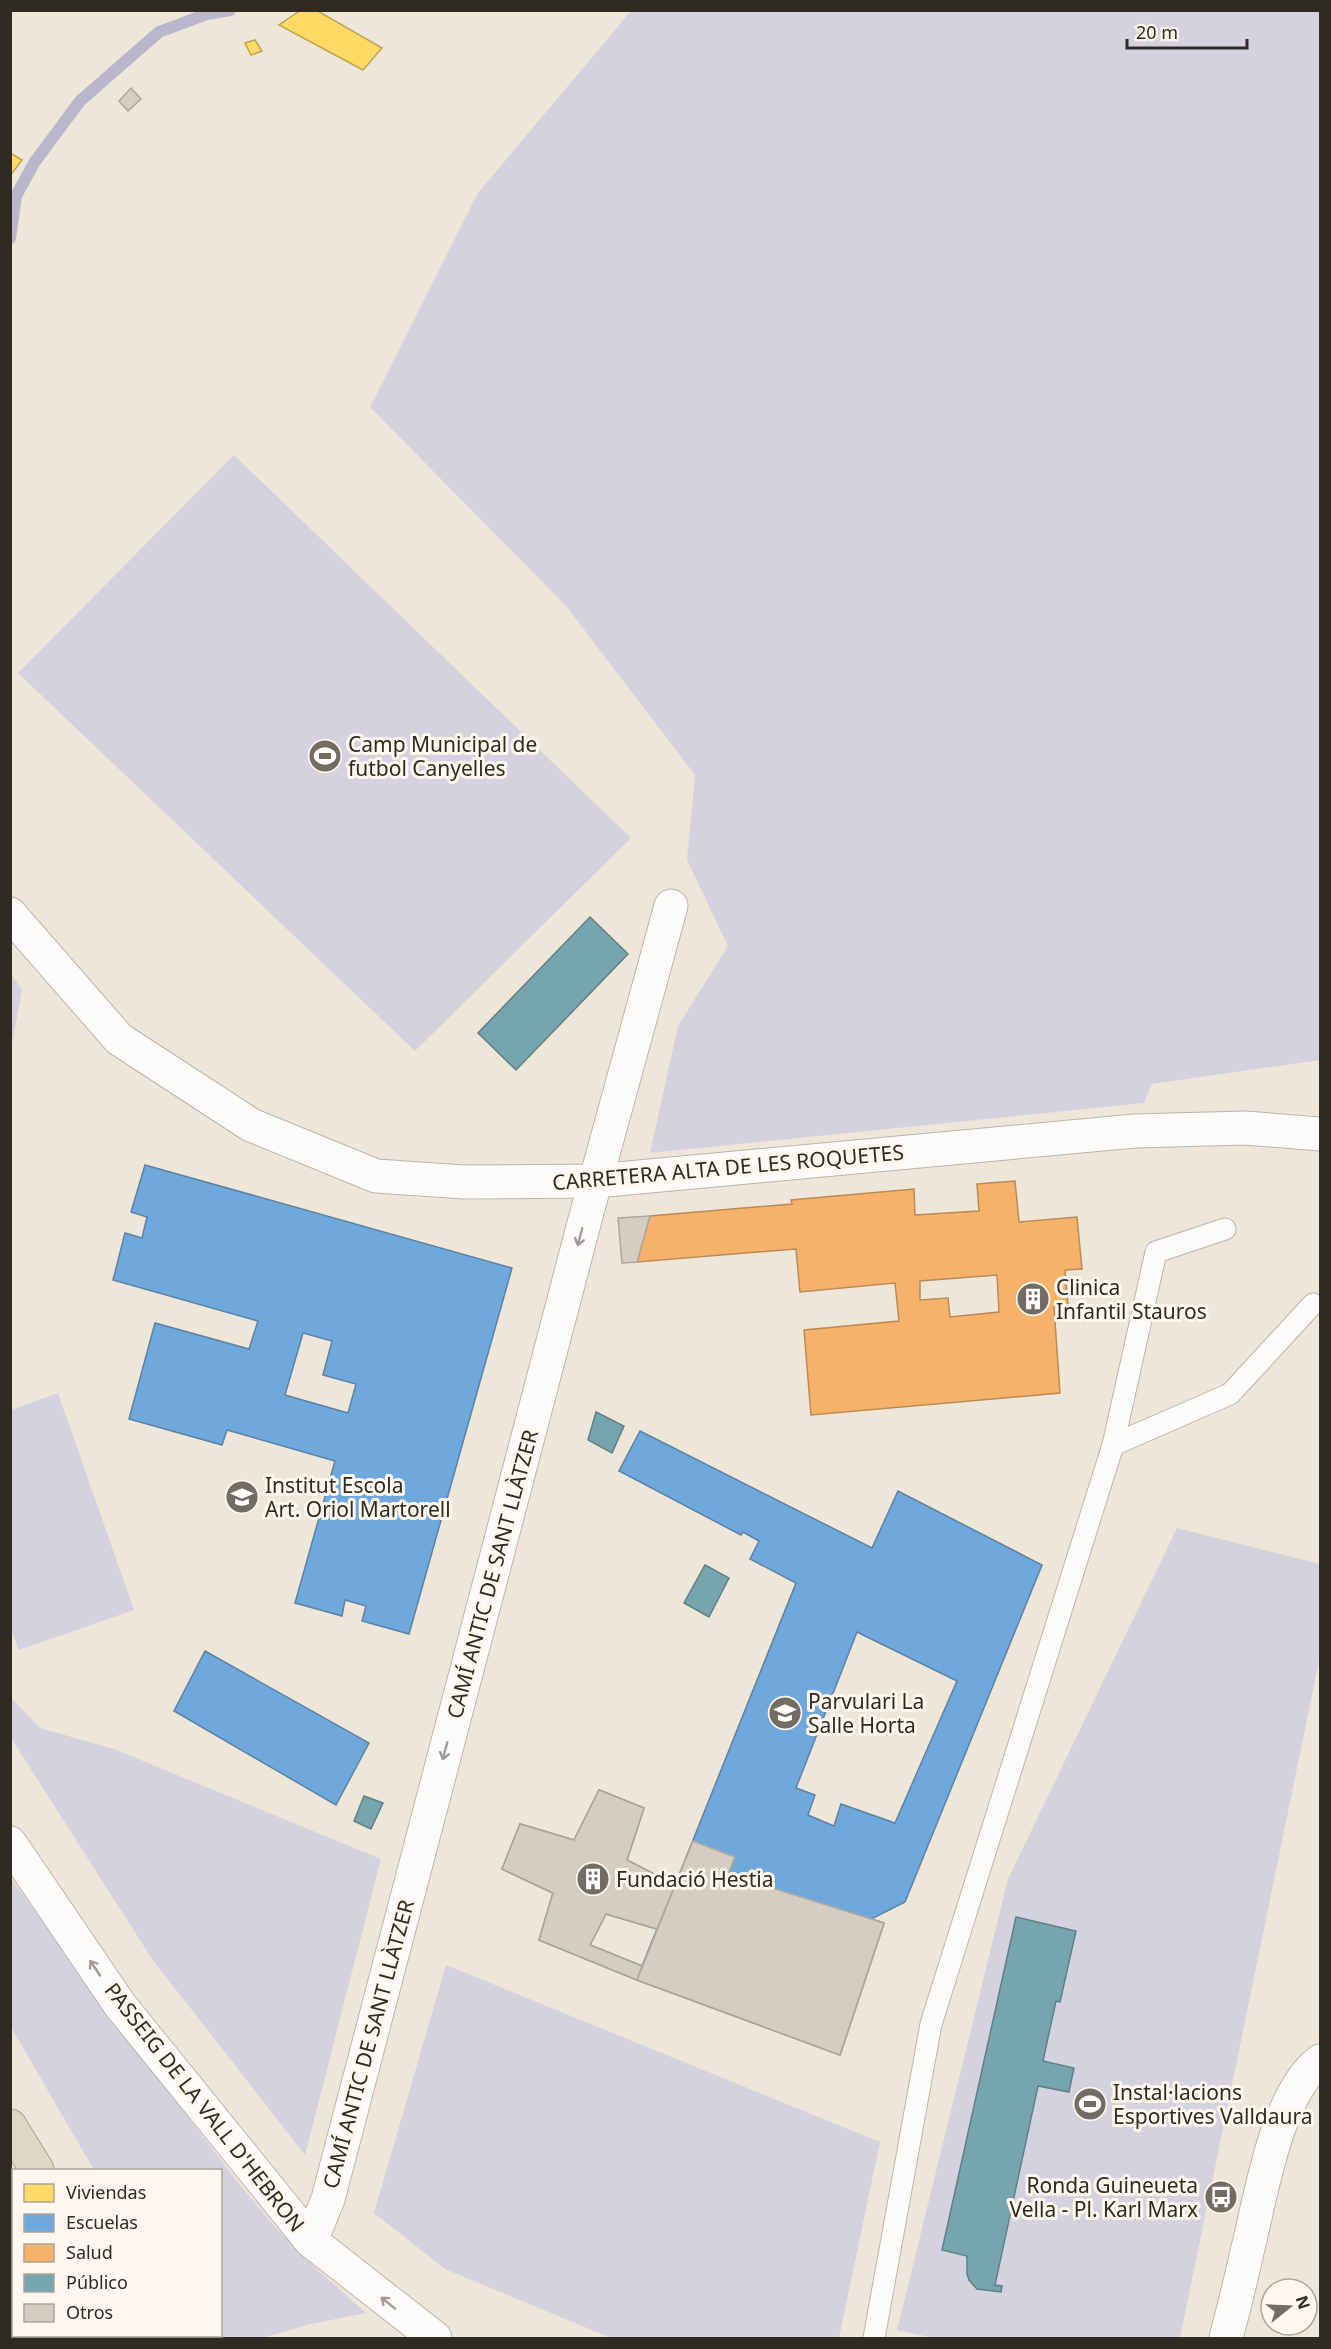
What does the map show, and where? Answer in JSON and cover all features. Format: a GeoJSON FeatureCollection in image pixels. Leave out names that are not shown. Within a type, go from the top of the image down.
{"type":"FeatureCollection","features":[{"type":"Feature","properties":{"kind":"highway"},"geometry":{"type":"LineString","coordinates":[[10,2126],[36,2169]]}},
{"type":"Feature","properties":{"kind":"street","name":"CAMÍ ANTIC DE SANT LLÀTZER"},"geometry":{"type":"LineString","coordinates":[[311,2241],[328,2199],[596,1181],[671,906]]}},
{"type":"Feature","properties":{"kind":"street","name":"CARRETERA ALTA DE LES ROQUETES"},"geometry":{"type":"LineString","coordinates":[[10,914],[119,1039],[251,1125],[376,1176],[464,1182],[596,1181],[1135,1131],[1245,1128],[1320,1134]]}},
{"type":"Feature","properties":{"kind":"street","name":"PASSEIG DE LA VALL D'HEBRON"},"geometry":{"type":"LineString","coordinates":[[10,1843],[120,2005],[311,2241],[435,2338]]}},
{"type":"Feature","properties":{"kind":"street"},"geometry":{"type":"LineString","coordinates":[[1226,2338],[1280,2123],[1294,2094],[1320,2061]]}},
{"type":"Feature","properties":{"kind":"lane"},"geometry":{"type":"LineString","coordinates":[[874,2338],[931,2024],[1113,1446],[1156,1252],[1225,1229]]}},
{"type":"Feature","properties":{"kind":"lane"},"geometry":{"type":"LineString","coordinates":[[1113,1446],[1230,1394],[1313,1304]]}},
{"type":"Feature","properties":{"kind":"shaded area"},"geometry":{"type":"Polygon","coordinates":[[[631,11],[1320,11],[1320,1060],[1152,1084],[1144,1103],[650,1153],[678,1026],[728,946],[687,860],[695,775],[566,606],[370,407],[478,193],[631,11]]]}},
{"type":"Feature","properties":{"kind":"shaded area","name":"Camp Municipal de futbol Canyelles"},"geometry":{"type":"Polygon","coordinates":[[[234,455],[631,838],[415,1051],[18,673],[234,455]]]}},
{"type":"Feature","properties":{"kind":"shaded area"},"geometry":{"type":"Polygon","coordinates":[[[11,974],[22,990],[11,1049],[11,974]]]}},
{"type":"Feature","properties":{"kind":"shaded area"},"geometry":{"type":"Polygon","coordinates":[[[58,1393],[134,1610],[19,1650],[10,1627],[11,1410],[58,1393]]]}},
{"type":"Feature","properties":{"kind":"shaded area","name":"Instal·lacions Esportives Valldaura"},"geometry":{"type":"Polygon","coordinates":[[[1177,1528],[1320,1564],[1320,1656],[1180,2338],[934,2338],[897,2330],[1008,1879],[1177,1528]]]}},
{"type":"Feature","properties":{"kind":"shaded area"},"geometry":{"type":"Polygon","coordinates":[[[11,1698],[40,1728],[114,1749],[381,1859],[305,2155],[152,1959],[11,1738],[11,1698]]]}},
{"type":"Feature","properties":{"kind":"shaded area"},"geometry":{"type":"Polygon","coordinates":[[[10,1877],[124,2033],[240,2185],[275,2227],[366,2313],[311,2324],[262,2338],[194,2338],[222,2337],[222,2169],[93,2169],[11,2027],[10,1877]]]}},
{"type":"Feature","properties":{"kind":"shaded area"},"geometry":{"type":"Polygon","coordinates":[[[446,1965],[880,2142],[839,2338],[611,2338],[445,2269],[374,2213],[446,1965]]]}},
{"type":"Feature","properties":{"kind":"building: Viviendas"},"geometry":{"type":"Polygon","coordinates":[[[301,10],[316,10],[382,48],[363,70],[279,25],[301,10]]]}},
{"type":"Feature","properties":{"kind":"building: Viviendas"},"geometry":{"type":"Polygon","coordinates":[[[255,40],[262,51],[251,55],[245,43],[255,40]]]}},
{"type":"Feature","properties":{"kind":"building: Viviendas"},"geometry":{"type":"Polygon","coordinates":[[[10,153],[22,160],[10,176],[10,153]]]}},
{"type":"Feature","properties":{"kind":"building: Escuelas"},"geometry":{"type":"Polygon","coordinates":[[[145,1165],[512,1268],[409,1634],[362,1621],[366,1606],[345,1600],[342,1616],[295,1603],[335,1461],[227,1430],[222,1445],[129,1419],[155,1323],[249,1349],[258,1321],[113,1280],[125,1233],[142,1238],[147,1217],[131,1212],[145,1165]],[[303,1333],[285,1395],[348,1413],[356,1384],[323,1375],[332,1341],[303,1333]]]}},
{"type":"Feature","properties":{"kind":"building: Escuelas","name":"Parvulari La Salle Horta"},"geometry":{"type":"Polygon","coordinates":[[[640,1431],[872,1548],[898,1491],[1042,1565],[905,1902],[871,1919],[884,1923],[840,2055],[637,1980],[539,1940],[553,1893],[502,1869],[520,1824],[574,1840],[599,1790],[644,1808],[627,1860],[675,1885],[796,1583],[750,1559],[759,1541],[743,1532],[741,1535],[619,1471],[640,1431]],[[857,1632],[796,1788],[815,1795],[808,1815],[834,1826],[841,1804],[895,1823],[957,1681],[857,1632]],[[606,1914],[590,1945],[642,1966],[657,1929],[606,1914]],[[734,1938],[721,1972],[783,1996],[800,1965],[734,1938]]]}},
{"type":"Feature","properties":{"kind":"building: Escuelas"},"geometry":{"type":"Polygon","coordinates":[[[205,1651],[369,1743],[336,1805],[174,1711],[205,1651]]]}},
{"type":"Feature","properties":{"kind":"building: Salud","name":"Clinica Infantil Stauros"},"geometry":{"type":"Polygon","coordinates":[[[1015,1181],[1019,1222],[1077,1217],[1082,1269],[1065,1270],[1068,1305],[1054,1307],[1060,1393],[811,1415],[804,1330],[899,1321],[895,1283],[800,1292],[796,1249],[637,1262],[650,1216],[792,1204],[791,1200],[914,1189],[915,1215],[979,1211],[977,1184],[1015,1181]],[[997,1275],[920,1281],[920,1300],[948,1298],[950,1317],[999,1312],[997,1275]]]}},
{"type":"Feature","properties":{"kind":"building: Público"},"geometry":{"type":"Polygon","coordinates":[[[590,917],[628,954],[516,1070],[478,1033],[590,917]]]}},
{"type":"Feature","properties":{"kind":"building: Público"},"geometry":{"type":"Polygon","coordinates":[[[596,1412],[624,1426],[612,1453],[588,1440],[596,1412]]]}},
{"type":"Feature","properties":{"kind":"building: Público"},"geometry":{"type":"Polygon","coordinates":[[[705,1565],[729,1578],[709,1617],[684,1603],[705,1565]]]}},
{"type":"Feature","properties":{"kind":"building: Público"},"geometry":{"type":"Polygon","coordinates":[[[364,1796],[383,1803],[371,1829],[354,1821],[364,1796]]]}},
{"type":"Feature","properties":{"kind":"building: Público"},"geometry":{"type":"Polygon","coordinates":[[[1016,1917],[1076,1931],[1060,2002],[1056,2001],[1043,2061],[1074,2068],[1069,2092],[1038,2086],[995,2285],[1002,2286],[1001,2292],[977,2289],[967,2274],[967,2256],[942,2250],[1016,1917]]]}},
{"type":"Feature","properties":{"kind":"building: Otros"},"geometry":{"type":"Polygon","coordinates":[[[131,88],[141,99],[128,111],[119,101],[131,88]]]}},
{"type":"Feature","properties":{"kind":"building: Otros"},"geometry":{"type":"Polygon","coordinates":[[[650,1216],[637,1262],[622,1263],[618,1218],[650,1216]]]}},
{"type":"Feature","properties":{"kind":"building: Otros","name":"Fundació Hestia"},"geometry":{"type":"Polygon","coordinates":[[[599,1790],[644,1808],[627,1860],[675,1885],[657,1929],[606,1914],[590,1945],[642,1966],[637,1980],[539,1940],[553,1893],[502,1869],[520,1824],[574,1840],[599,1790]]]}},
{"type":"Feature","properties":{"kind":"building: Otros"},"geometry":{"type":"Polygon","coordinates":[[[693,1841],[735,1857],[728,1874],[884,1923],[840,2055],[637,1980],[693,1841]]]}},
{"type":"Feature","properties":{"kind":"building: Otros"},"geometry":{"type":"Polygon","coordinates":[[[693,1841],[735,1857],[728,1874],[884,1923],[840,2055],[637,1980],[693,1841]]]}},
{"type":"Feature","properties":{"kind":"waterway"},"geometry":{"type":"LineString","coordinates":[[10,238],[16,196],[34,163],[80,101],[159,32],[207,14],[230,10]]}},
{"type":"Feature","properties":{"kind":"place","name":"Camp Municipal de futbol Canyelles"},"geometry":{"type":"Point","coordinates":[325,756]}},
{"type":"Feature","properties":{"kind":"place","name":"Clinica Infantil Stauros"},"geometry":{"type":"Point","coordinates":[1033,1299]}},
{"type":"Feature","properties":{"kind":"place","name":"Institut Escola Art. Oriol Martorell"},"geometry":{"type":"Point","coordinates":[242,1497]}},
{"type":"Feature","properties":{"kind":"place","name":"Parvulari La Salle Horta"},"geometry":{"type":"Point","coordinates":[785,1713]}},
{"type":"Feature","properties":{"kind":"place","name":"Fundació Hestia"},"geometry":{"type":"Point","coordinates":[593,1879]}},
{"type":"Feature","properties":{"kind":"place","name":"Instal·lacions Esportives Valldaura"},"geometry":{"type":"Point","coordinates":[1090,2104]}},
{"type":"Feature","properties":{"kind":"place","name":"Ronda Guineueta Vella - Pl. Karl Marx"},"geometry":{"type":"Point","coordinates":[1221,2197]}}]}
